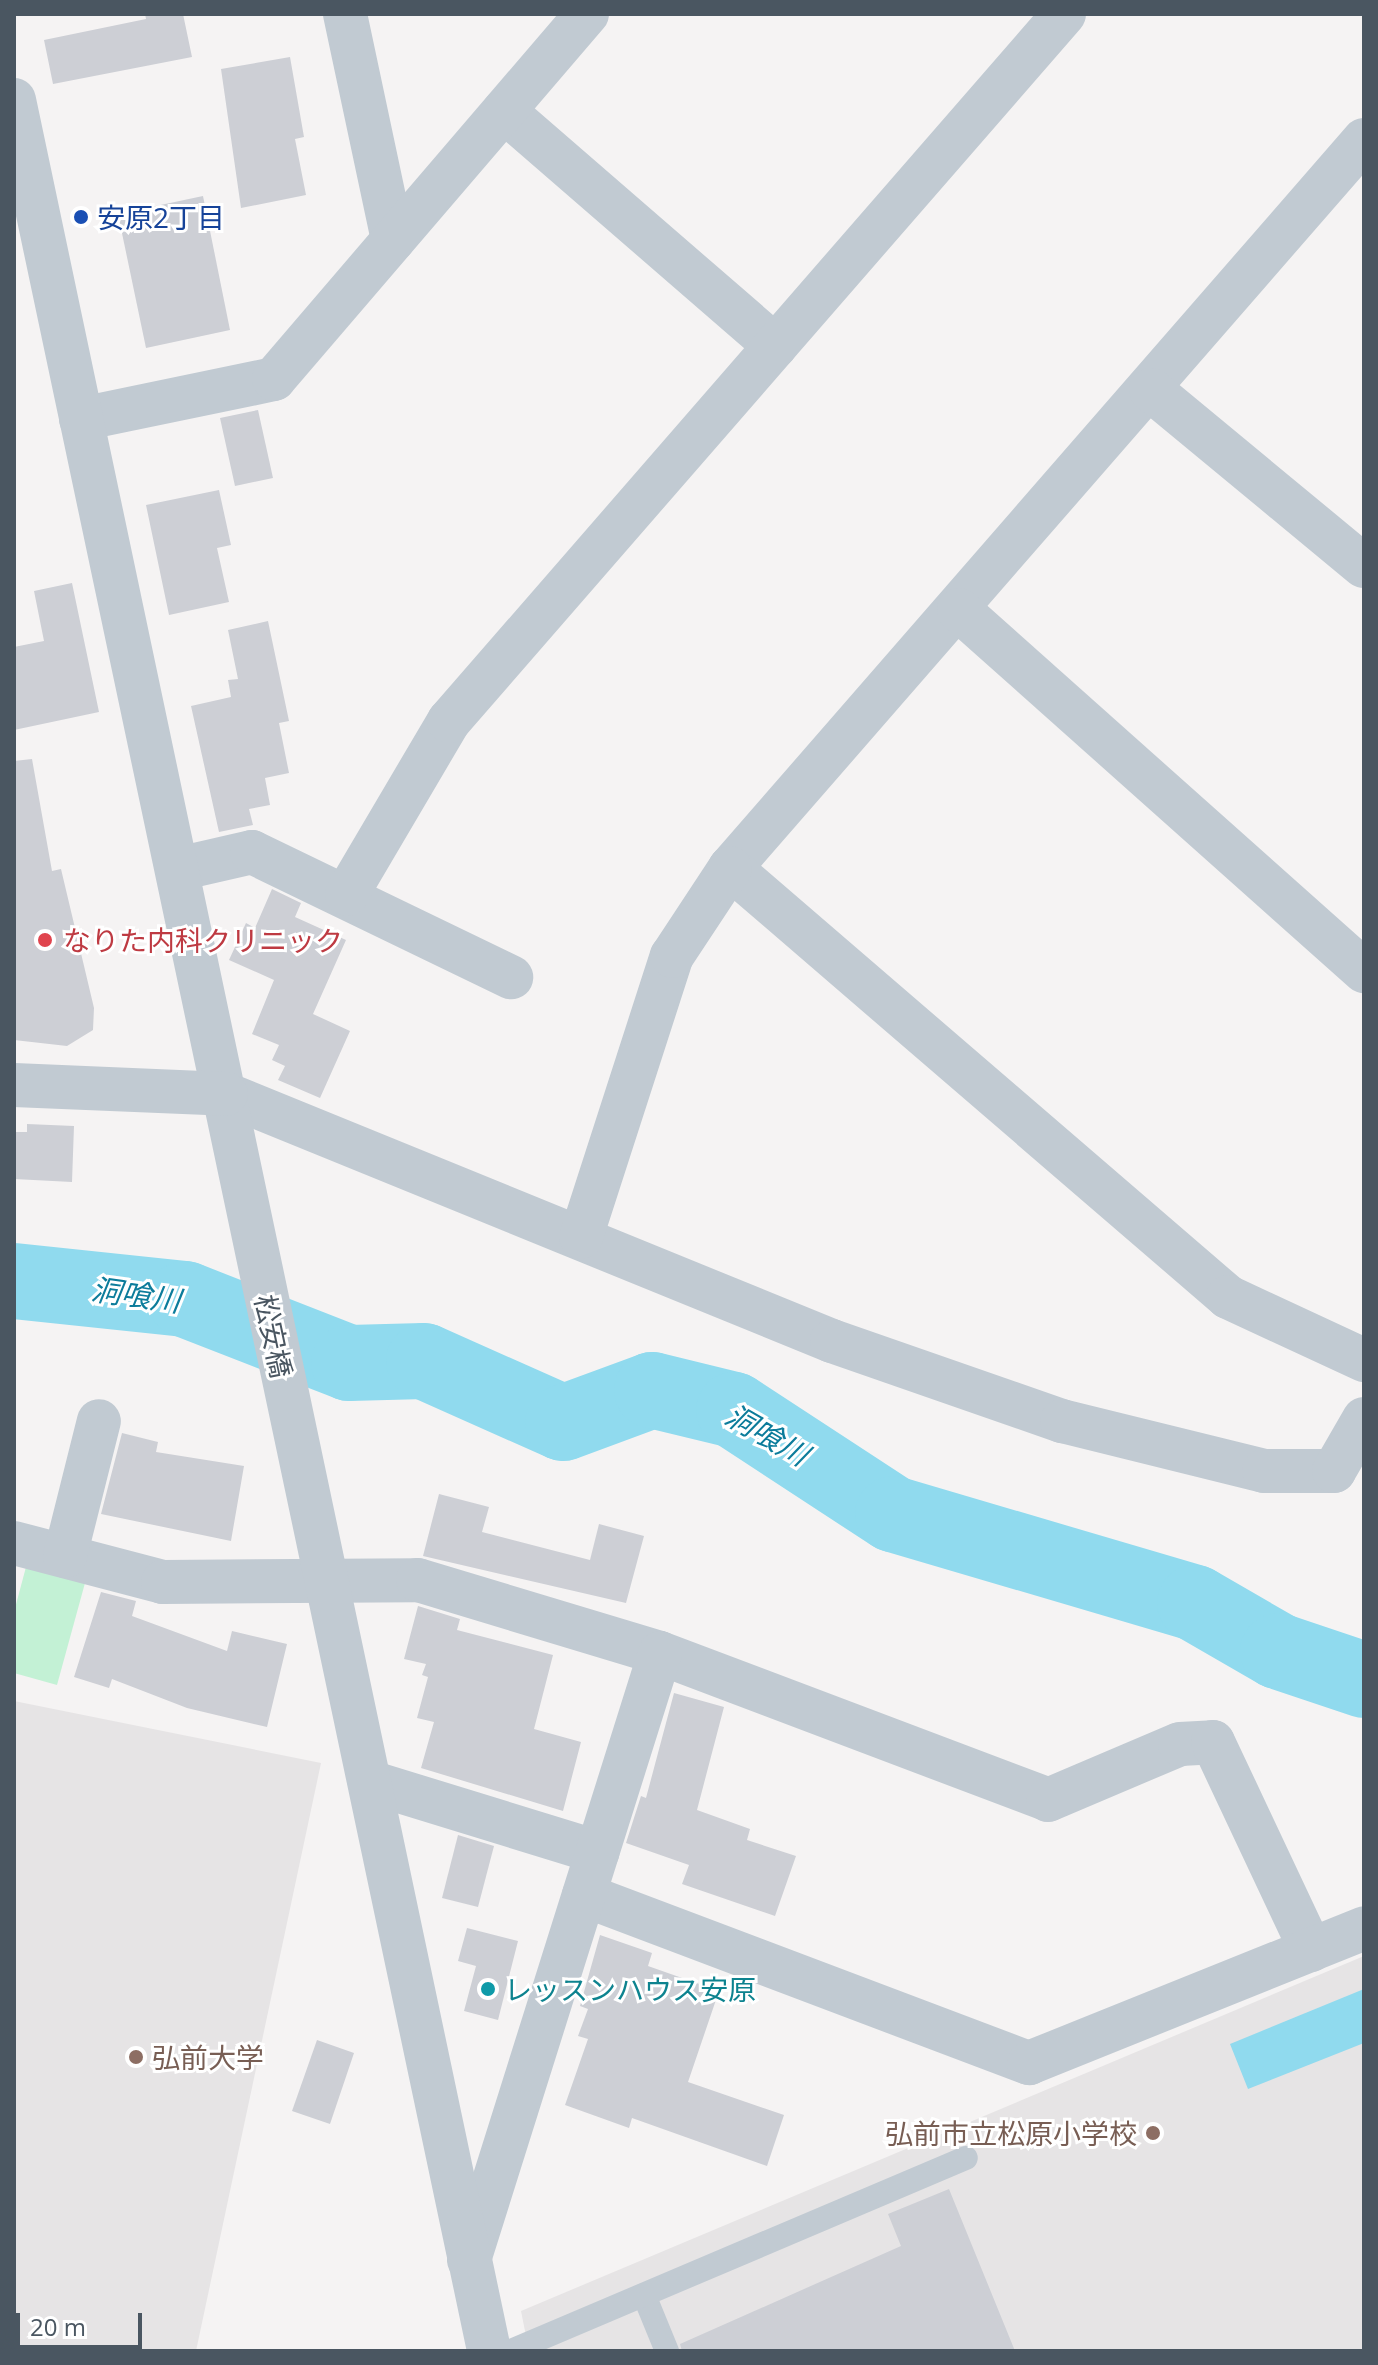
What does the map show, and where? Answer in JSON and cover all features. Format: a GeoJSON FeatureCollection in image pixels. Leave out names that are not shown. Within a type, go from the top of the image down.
{"type":"FeatureCollection","features":[{"type":"Feature","properties":{"kind":"street"},"geometry":{"type":"LineString","coordinates":[[345,14],[393,240]]}},
{"type":"Feature","properties":{"kind":"street"},"geometry":{"type":"LineString","coordinates":[[81,419],[274,379],[587,14]]}},
{"type":"Feature","properties":{"kind":"street"},"geometry":{"type":"LineString","coordinates":[[347,894],[449,721],[1064,14]]}},
{"type":"Feature","properties":{"kind":"street","name":"松安橋"},"geometry":{"type":"LineString","coordinates":[[14,100],[489,2351]]}},
{"type":"Feature","properties":{"kind":"street"},"geometry":{"type":"LineString","coordinates":[[504,111],[775,346]]}},
{"type":"Feature","properties":{"kind":"street"},"geometry":{"type":"LineString","coordinates":[[581,1237],[672,956],[730,868],[1151,390],[1364,140]]}},
{"type":"Feature","properties":{"kind":"street"},"geometry":{"type":"LineString","coordinates":[[1151,390],[1364,566]]}},
{"type":"Feature","properties":{"kind":"street"},"geometry":{"type":"LineString","coordinates":[[959,610],[1364,971]]}},
{"type":"Feature","properties":{"kind":"street"},"geometry":{"type":"LineString","coordinates":[[178,869],[252,852],[347,894],[511,977]]}},
{"type":"Feature","properties":{"kind":"street"},"geometry":{"type":"LineString","coordinates":[[730,868],[1228,1297],[1364,1360]]}},
{"type":"Feature","properties":{"kind":"street"},"geometry":{"type":"LineString","coordinates":[[14,1085],[226,1094],[832,1341],[1062,1421],[1264,1471],[1334,1471],[1364,1419]]}},
{"type":"Feature","properties":{"kind":"street"},"geometry":{"type":"LineString","coordinates":[[65,1556],[99,1421]]}},
{"type":"Feature","properties":{"kind":"street"},"geometry":{"type":"LineString","coordinates":[[14,1543],[163,1582],[328,1578],[418,1580],[660,1653],[1048,1800],[1180,1744],[1213,1742],[1311,1950]]}},
{"type":"Feature","properties":{"kind":"street"},"geometry":{"type":"LineString","coordinates":[[469,2260],[660,1653]]}},
{"type":"Feature","properties":{"kind":"street"},"geometry":{"type":"LineString","coordinates":[[370,1782],[597,1852]]}},
{"type":"Feature","properties":{"kind":"street"},"geometry":{"type":"LineString","coordinates":[[584,1895],[1029,2063],[1364,1928]]}},
{"type":"Feature","properties":{"kind":"lane"},"geometry":{"type":"LineString","coordinates":[[511,2351],[966,2158]]}},
{"type":"Feature","properties":{"kind":"lane"},"geometry":{"type":"LineString","coordinates":[[644,2295],[667,2351]]}},
{"type":"Feature","properties":{"kind":"shaded area","name":"弘前大学"},"geometry":{"type":"Polygon","coordinates":[[[14,1701],[321,1763],[196,2351],[14,2351],[14,1701]]]}},
{"type":"Feature","properties":{"kind":"shaded area","name":"弘前市立松原小学校"},"geometry":{"type":"Polygon","coordinates":[[[1364,1956],[1364,2351],[529,2351],[521,2311],[1364,1956]]]}},
{"type":"Feature","properties":{"kind":"green space"},"geometry":{"type":"Polygon","coordinates":[[[26,1567],[85,1583],[57,1685],[14,1673],[14,1612],[26,1567]]]}},
{"type":"Feature","properties":{"kind":"water"},"geometry":{"type":"Polygon","coordinates":[[[1364,1989],[1364,2043],[1248,2089],[1230,2044],[1364,1989]]]}},
{"type":"Feature","properties":{"kind":"building"},"geometry":{"type":"Polygon","coordinates":[[[145,14],[183,14],[192,57],[53,84],[44,40],[146,19],[145,14]]]}},
{"type":"Feature","properties":{"kind":"building"},"geometry":{"type":"Polygon","coordinates":[[[290,57],[304,137],[295,139],[306,195],[241,208],[221,69],[290,57]]]}},
{"type":"Feature","properties":{"kind":"building"},"geometry":{"type":"Polygon","coordinates":[[[203,196],[230,330],[146,348],[118,214],[203,196]]]}},
{"type":"Feature","properties":{"kind":"building"},"geometry":{"type":"Polygon","coordinates":[[[258,410],[273,478],[235,486],[220,418],[258,410]]]}},
{"type":"Feature","properties":{"kind":"building"},"geometry":{"type":"Polygon","coordinates":[[[219,490],[231,545],[217,548],[229,602],[169,615],[146,505],[219,490]]]}},
{"type":"Feature","properties":{"kind":"building"},"geometry":{"type":"Polygon","coordinates":[[[72,583],[99,712],[14,730],[14,647],[44,641],[34,591],[72,583]]]}},
{"type":"Feature","properties":{"kind":"building"},"geometry":{"type":"Polygon","coordinates":[[[268,621],[289,721],[279,723],[289,773],[265,778],[270,805],[249,809],[253,825],[219,832],[191,706],[231,697],[228,680],[238,679],[228,630],[268,621]]]}},
{"type":"Feature","properties":{"kind":"building","name":"なりた内科クリニック"},"geometry":{"type":"Polygon","coordinates":[[[32,759],[52,871],[61,869],[94,1008],[93,1030],[67,1046],[14,1040],[14,761],[32,759]]]}},
{"type":"Feature","properties":{"kind":"building"},"geometry":{"type":"Polygon","coordinates":[[[272,889],[301,903],[295,917],[346,940],[313,1014],[350,1031],[320,1098],[278,1080],[285,1066],[272,1060],[279,1045],[252,1034],[274,980],[229,960],[246,923],[255,928],[272,889]]]}},
{"type":"Feature","properties":{"kind":"building"},"geometry":{"type":"Polygon","coordinates":[[[27,1124],[74,1126],[72,1182],[14,1179],[14,1132],[27,1132],[27,1124]]]}},
{"type":"Feature","properties":{"kind":"building"},"geometry":{"type":"Polygon","coordinates":[[[122,1433],[158,1442],[156,1452],[244,1466],[231,1541],[101,1514],[122,1433]]]}},
{"type":"Feature","properties":{"kind":"building"},"geometry":{"type":"Polygon","coordinates":[[[439,1494],[489,1507],[482,1532],[590,1560],[599,1524],[644,1536],[626,1603],[423,1556],[439,1494]]]}},
{"type":"Feature","properties":{"kind":"building"},"geometry":{"type":"Polygon","coordinates":[[[101,1592],[136,1601],[132,1616],[227,1651],[232,1631],[287,1644],[267,1727],[187,1708],[112,1679],[109,1688],[74,1677],[101,1592]]]}},
{"type":"Feature","properties":{"kind":"building"},"geometry":{"type":"Polygon","coordinates":[[[418,1606],[460,1619],[457,1630],[553,1655],[534,1729],[581,1742],[563,1811],[421,1768],[434,1722],[417,1718],[428,1677],[422,1675],[426,1664],[404,1659],[418,1606]]]}},
{"type":"Feature","properties":{"kind":"building"},"geometry":{"type":"Polygon","coordinates":[[[674,1693],[724,1707],[697,1810],[750,1829],[747,1840],[796,1856],[775,1916],[682,1884],[689,1865],[626,1843],[641,1796],[646,1798],[674,1693]]]}},
{"type":"Feature","properties":{"kind":"building"},"geometry":{"type":"Polygon","coordinates":[[[458,1835],[494,1846],[478,1907],[442,1898],[458,1835]]]}},
{"type":"Feature","properties":{"kind":"building","name":"レッスンハウス安原"},"geometry":{"type":"Polygon","coordinates":[[[467,1928],[518,1941],[498,2020],[464,2011],[476,1966],[458,1961],[467,1928]]]}},
{"type":"Feature","properties":{"kind":"building"},"geometry":{"type":"Polygon","coordinates":[[[600,1935],[652,1953],[648,1966],[719,1991],[688,2082],[784,2115],[767,2166],[632,2118],[629,2128],[565,2105],[588,2039],[578,2036],[588,2009],[580,2006],[600,1935]]]}},
{"type":"Feature","properties":{"kind":"building"},"geometry":{"type":"Polygon","coordinates":[[[317,2040],[354,2053],[330,2124],[292,2111],[317,2040]]]}},
{"type":"Feature","properties":{"kind":"building"},"geometry":{"type":"Polygon","coordinates":[[[949,2189],[1015,2351],[682,2351],[680,2344],[901,2246],[888,2214],[949,2189]]]}},
{"type":"Feature","properties":{"kind":"waterway","name":"洞喰川"},"geometry":{"type":"LineString","coordinates":[[14,1281],[185,1299],[349,1363],[424,1361],[563,1423],[652,1390],[734,1410],[893,1514],[1195,1603],[1278,1651],[1364,1680]]}},
{"type":"Feature","properties":{"kind":"place","name":"安原2丁目"},"geometry":{"type":"Point","coordinates":[81,217]}},
{"type":"Feature","properties":{"kind":"place","name":"なりた内科クリニック"},"geometry":{"type":"Point","coordinates":[45,940]}},
{"type":"Feature","properties":{"kind":"place","name":"レッスンハウス安原"},"geometry":{"type":"Point","coordinates":[488,1989]}},
{"type":"Feature","properties":{"kind":"place","name":"弘前大学"},"geometry":{"type":"Point","coordinates":[136,2057]}},
{"type":"Feature","properties":{"kind":"place","name":"弘前市立松原小学校"},"geometry":{"type":"Point","coordinates":[1153,2133]}}]}
